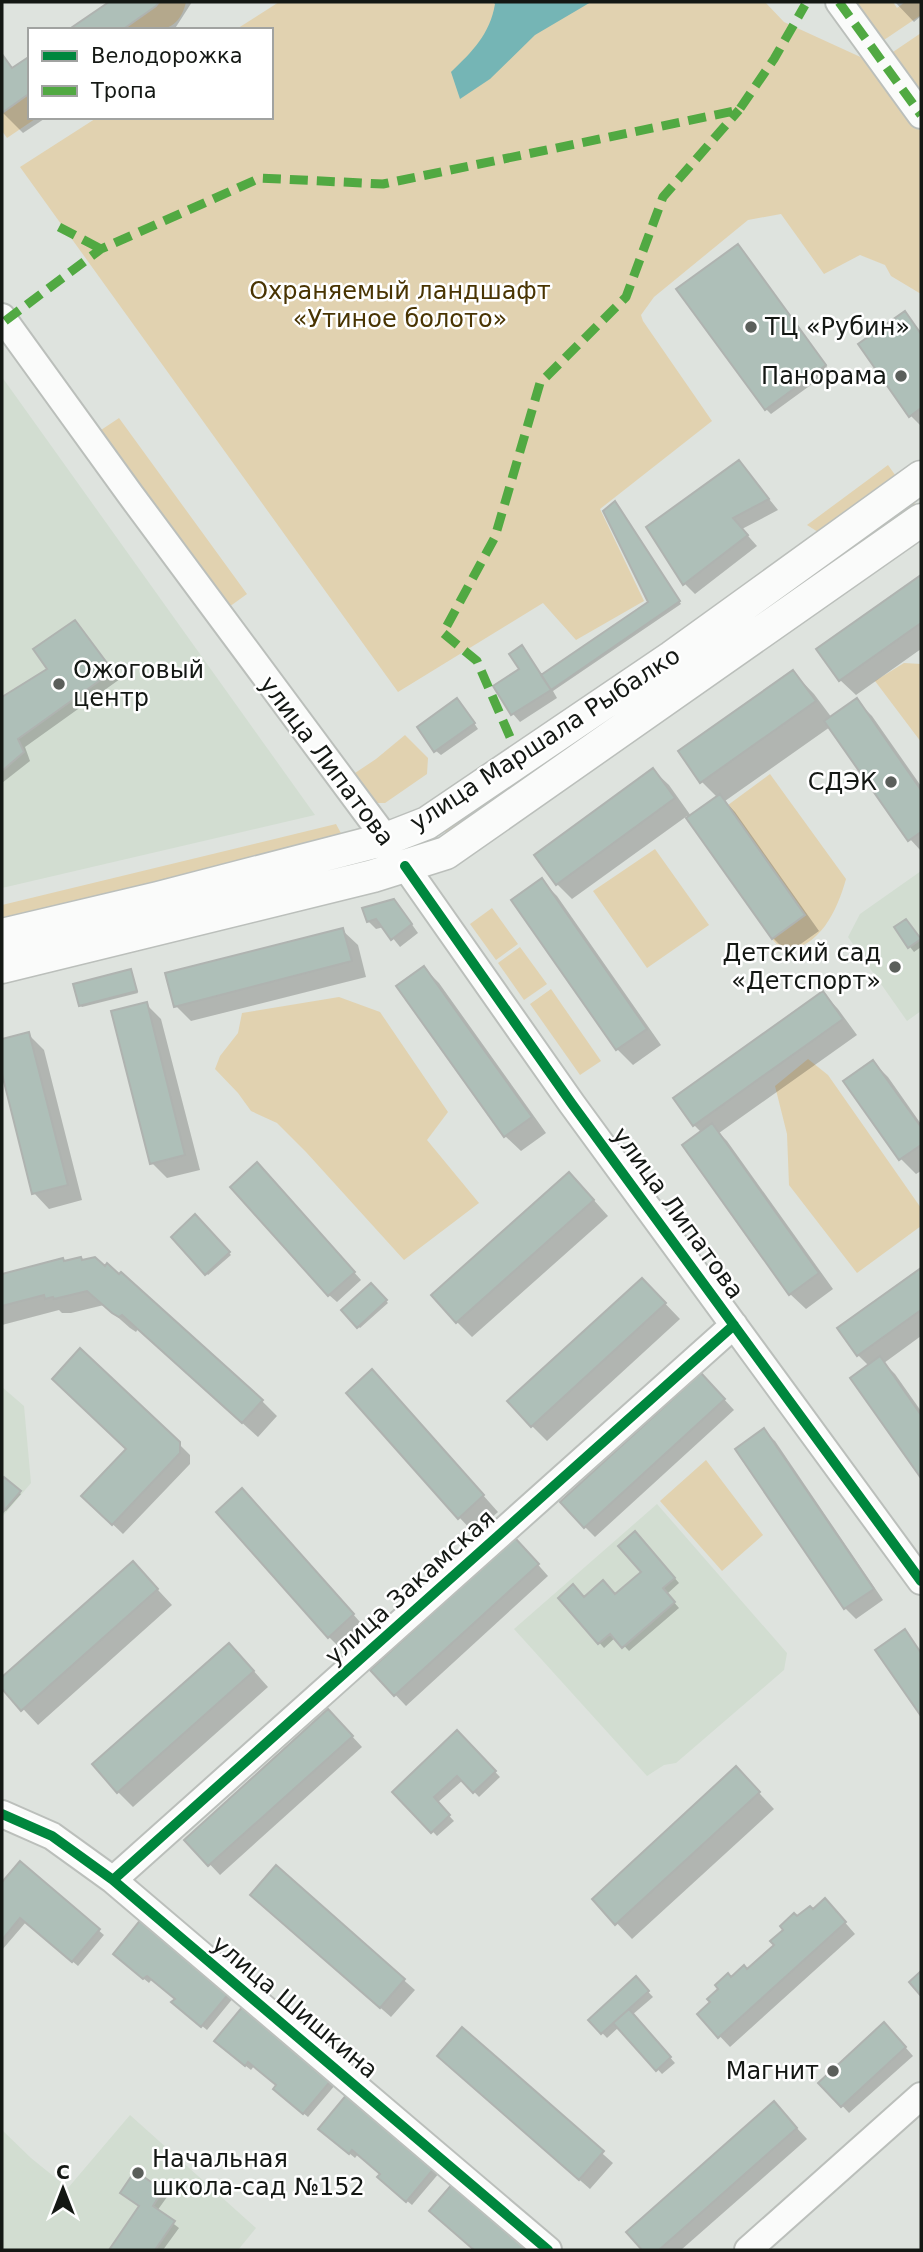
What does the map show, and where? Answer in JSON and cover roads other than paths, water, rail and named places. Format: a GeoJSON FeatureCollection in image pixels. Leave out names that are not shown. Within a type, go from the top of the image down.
{"type":"FeatureCollection","features":[{"type":"Feature","properties":{"kind":"main road","name":"улица Маршала Рыбалко"},"geometry":{"type":"LineString","coordinates":[[2,935],[162,912],[373,876],[446,853],[921,478]]}},
{"type":"Feature","properties":{"kind":"main road","name":"улица Маршала Рыбалко"},"geometry":{"type":"LineString","coordinates":[[2,967],[386,839],[427,822],[921,520]]}},
{"type":"Feature","properties":{"kind":"main road","name":"улица Липатова"},"geometry":{"type":"LineString","coordinates":[[386,839],[405,866]]}},
{"type":"Feature","properties":{"kind":"street"},"geometry":{"type":"LineString","coordinates":[[839,2],[921,115]]}},
{"type":"Feature","properties":{"kind":"street","name":"улица Липатова"},"geometry":{"type":"LineString","coordinates":[[2,317],[386,839]]}},
{"type":"Feature","properties":{"kind":"street","name":"улица Липатова"},"geometry":{"type":"LineString","coordinates":[[405,866],[564,1093],[921,1581]]}},
{"type":"Feature","properties":{"kind":"street","name":"улица Закамская"},"geometry":{"type":"LineString","coordinates":[[113,1880],[734,1325]]}},
{"type":"Feature","properties":{"kind":"street","name":"улица Шишкина"},"geometry":{"type":"LineString","coordinates":[[2,1814],[52,1836],[113,1880],[548,2250]]}},
{"type":"Feature","properties":{"kind":"street"},"geometry":{"type":"LineString","coordinates":[[748,2250],[921,2096]]}},
{"type":"Feature","properties":{"kind":"water"},"geometry":{"type":"Polygon","coordinates":[[[493,2],[591,2],[535,35],[490,79],[460,99],[451,72],[473,50],[484,33],[493,15],[493,2]]]}},
{"type":"Feature","properties":{"kind":"place","name":"ТЦ «Рубин»"},"geometry":{"type":"Point","coordinates":[751,327]}},
{"type":"Feature","properties":{"kind":"place","name":"Панорама"},"geometry":{"type":"Point","coordinates":[901,376]}},
{"type":"Feature","properties":{"kind":"place","name":"Ожоговый центр"},"geometry":{"type":"Point","coordinates":[59,684]}},
{"type":"Feature","properties":{"kind":"place","name":"СДЭК"},"geometry":{"type":"Point","coordinates":[891,782]}},
{"type":"Feature","properties":{"kind":"place","name":"Детский сад «Детспорт»"},"geometry":{"type":"Point","coordinates":[895,967]}},
{"type":"Feature","properties":{"kind":"place","name":"Магнит"},"geometry":{"type":"Point","coordinates":[833,2071]}},
{"type":"Feature","properties":{"kind":"place","name":"Начальная школа-сад №152"},"geometry":{"type":"Point","coordinates":[138,2173]}},
{"type":"Feature","properties":{"kind":"park label","name":"Охраняемый ландшафт «Утиное болото»"},"geometry":{"type":"Point","coordinates":[400,305]}}]}
